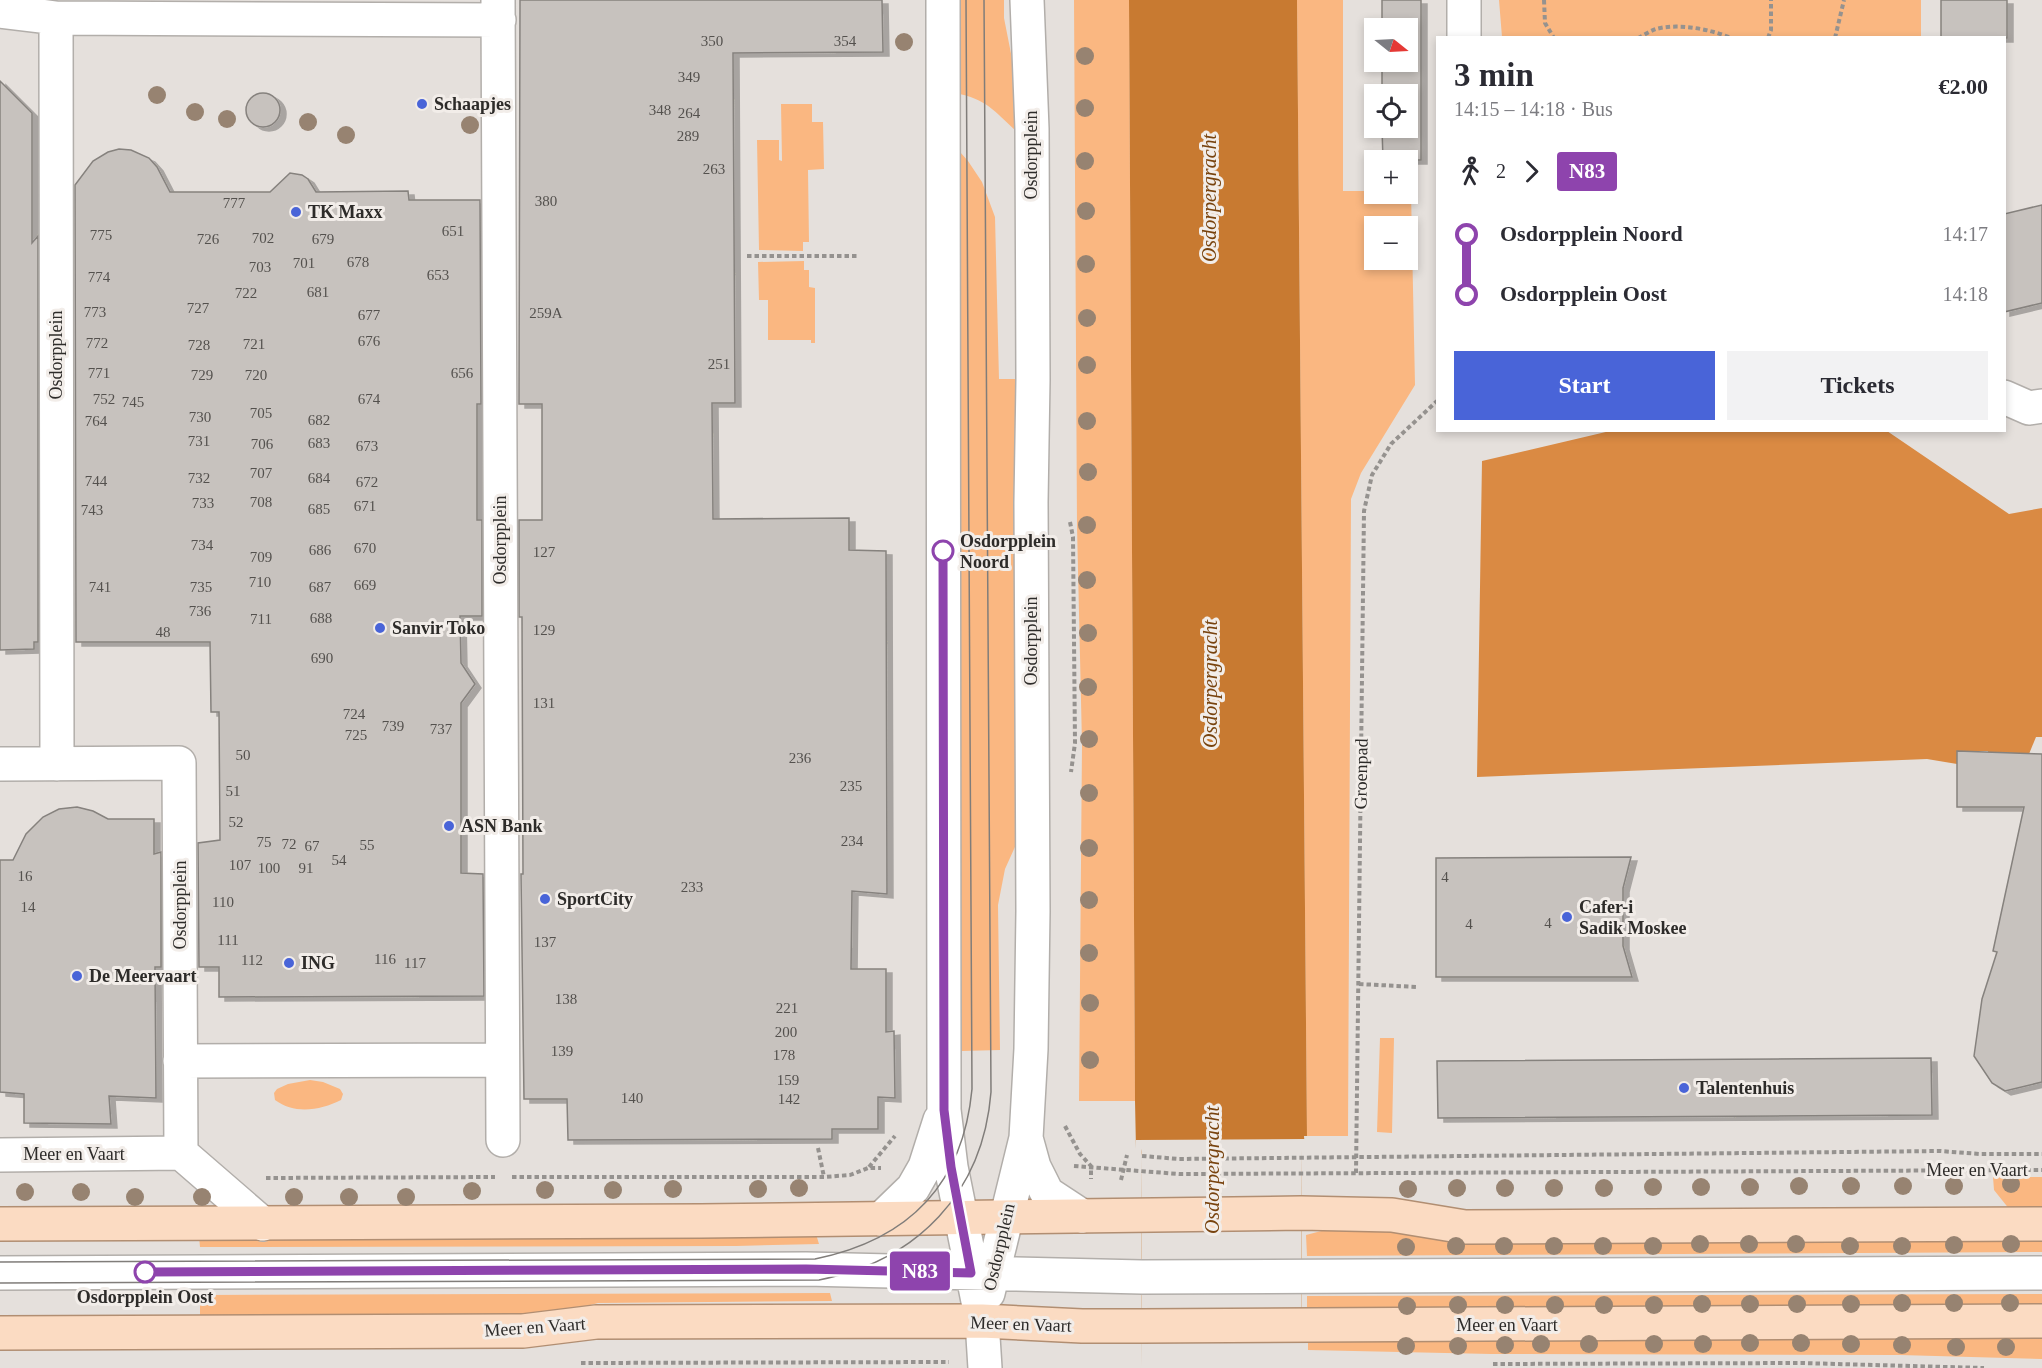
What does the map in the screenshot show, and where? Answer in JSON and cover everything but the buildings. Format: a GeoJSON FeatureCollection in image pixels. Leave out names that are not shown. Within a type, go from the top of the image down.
{"type":"FeatureCollection","features":[{"type":"Feature","properties":{"kind":"main road"},"geometry":{"type":"LineString","coordinates":[[0,1224],[881,1219],[1301,1213],[1392,1215],[1448,1225],[1483,1227],[2042,1224]]}},
{"type":"Feature","properties":{"kind":"main road","name":"Meer en Vaart"},"geometry":{"type":"LineString","coordinates":[[0,1333],[523,1331],[596,1322],[982,1322],[1072,1326],[1302,1326],[2042,1321]]}},
{"type":"Feature","properties":{"kind":"street","name":"Osdorpplein"},"geometry":{"type":"LineString","coordinates":[[943,0],[944,1110],[960,1217],[982,1273],[985,1368]]}},
{"type":"Feature","properties":{"kind":"street","name":"Osdorpplein"},"geometry":{"type":"LineString","coordinates":[[982,1273],[1006,1217],[1026,1138],[1031,1049],[1033,380],[1032,129],[1027,0]]}},
{"type":"Feature","properties":{"kind":"street"},"geometry":{"type":"LineString","coordinates":[[1464,0],[1464,36]]}},
{"type":"Feature","properties":{"kind":"street","name":"Osdorpplein"},"geometry":{"type":"LineString","coordinates":[[0,11],[56,18],[256,9],[499,10],[502,1140]]}},
{"type":"Feature","properties":{"kind":"street","name":"Osdorpplein"},"geometry":{"type":"LineString","coordinates":[[56,18],[57,764]]}},
{"type":"Feature","properties":{"kind":"street"},"geometry":{"type":"LineString","coordinates":[[2006,398],[2029,408],[2042,406]]}},
{"type":"Feature","properties":{"kind":"street","name":"Osdorpplein"},"geometry":{"type":"LineString","coordinates":[[0,764],[180,763],[181,1153]]}},
{"type":"Feature","properties":{"kind":"street"},"geometry":{"type":"LineString","coordinates":[[180,1061],[502,1060]]}},
{"type":"Feature","properties":{"kind":"street","name":"Osdorpplein"},"geometry":{"type":"LineString","coordinates":[[881,1219],[912,1188],[925,1167],[944,1110]]}},
{"type":"Feature","properties":{"kind":"street","name":"Osdorpplein"},"geometry":{"type":"LineString","coordinates":[[1026,1138],[1034,1167],[1047,1193],[1082,1216]]}},
{"type":"Feature","properties":{"kind":"street"},"geometry":{"type":"LineString","coordinates":[[181,1153],[263,1224]]}},
{"type":"Feature","properties":{"kind":"street","name":"Meer en Vaart"},"geometry":{"type":"LineString","coordinates":[[0,1155],[181,1153]]}},
{"type":"Feature","properties":{"kind":"street"},"geometry":{"type":"LineString","coordinates":[[0,1273],[794,1269],[1142,1277],[2042,1273]]}},
{"type":"Feature","properties":{"kind":"path"},"geometry":{"type":"LineString","coordinates":[[1544,0],[1545,23],[1553,36]]}},
{"type":"Feature","properties":{"kind":"path"},"geometry":{"type":"LineString","coordinates":[[1769,36],[1771,30],[1771,0]]}},
{"type":"Feature","properties":{"kind":"path"},"geometry":{"type":"LineString","coordinates":[[1835,36],[1844,0]]}},
{"type":"Feature","properties":{"kind":"path"},"geometry":{"type":"LineString","coordinates":[[1642,36],[1654,29],[1671,26],[1724,36]]}},
{"type":"Feature","properties":{"kind":"path"},"geometry":{"type":"LineString","coordinates":[[747,256],[857,256]]}},
{"type":"Feature","properties":{"kind":"path","name":"Groenpad"},"geometry":{"type":"LineString","coordinates":[[1356,1173],[1364,511],[1372,475],[1391,444],[1436,402]]}},
{"type":"Feature","properties":{"kind":"path"},"geometry":{"type":"LineString","coordinates":[[1067,513],[1073,537],[1075,743],[1070,779]]}},
{"type":"Feature","properties":{"kind":"path"},"geometry":{"type":"LineString","coordinates":[[1359,984],[1418,987]]}},
{"type":"Feature","properties":{"kind":"path"},"geometry":{"type":"LineString","coordinates":[[1142,1156],[1179,1159],[1940,1151],[1980,1154],[2042,1154]]}},
{"type":"Feature","properties":{"kind":"path"},"geometry":{"type":"LineString","coordinates":[[510,1177],[824,1177],[850,1175],[868,1168],[925,1167]]}},
{"type":"Feature","properties":{"kind":"path","name":"Meer en Vaart"},"geometry":{"type":"LineString","coordinates":[[1142,1172],[1179,1174],[2042,1170]]}},
{"type":"Feature","properties":{"kind":"path"},"geometry":{"type":"LineString","coordinates":[[211,1179],[498,1177]]}},
{"type":"Feature","properties":{"kind":"path"},"geometry":{"type":"LineString","coordinates":[[1487,1364],[1801,1363],[1984,1368]]}},
{"type":"Feature","properties":{"kind":"shaded area"},"geometry":{"type":"Polygon","coordinates":[[[956,0],[1004,0],[1004,18],[1017,84],[1016,131],[983,102],[955,93],[956,0]]]}},
{"type":"Feature","properties":{"kind":"shaded area"},"geometry":{"type":"Polygon","coordinates":[[[1074,0],[1129,0],[1135,1101],[1079,1101],[1082,744],[1077,526],[1074,0]]]}},
{"type":"Feature","properties":{"kind":"shaded area"},"geometry":{"type":"Polygon","coordinates":[[[1297,0],[1343,0],[1343,191],[1364,191],[1364,204],[1411,204],[1411,216],[1364,216],[1364,270],[1413,270],[1415,385],[1361,473],[1351,499],[1348,1136],[1307,1136],[1297,0]]]}},
{"type":"Feature","properties":{"kind":"shaded area"},"geometry":{"type":"Polygon","coordinates":[[[1499,0],[1921,0],[1921,36],[1502,36],[1499,0]]]}},
{"type":"Feature","properties":{"kind":"shaded area"},"geometry":{"type":"Polygon","coordinates":[[[781,104],[812,104],[812,122],[823,122],[824,169],[808,170],[809,242],[803,242],[803,251],[759,250],[757,140],[779,140],[779,160],[782,161],[781,104]]]}},
{"type":"Feature","properties":{"kind":"shaded area"},"geometry":{"type":"Polygon","coordinates":[[[960,152],[982,182],[995,217],[999,379],[1017,379],[1019,838],[1005,869],[998,905],[1000,1050],[962,1051],[957,154],[960,152]]]}},
{"type":"Feature","properties":{"kind":"shaded area"},"geometry":{"type":"Polygon","coordinates":[[[804,261],[804,270],[809,270],[809,287],[815,288],[815,343],[811,343],[811,340],[768,340],[768,300],[759,300],[758,262],[804,261]]]}},
{"type":"Feature","properties":{"kind":"shaded area"},"geometry":{"type":"Polygon","coordinates":[[[1606,432],[1888,432],[2009,514],[2042,508],[2042,737],[2036,737],[2029,754],[1989,769],[1988,751],[1957,751],[1957,764],[1927,759],[1477,777],[1482,461],[1606,432]]]}},
{"type":"Feature","properties":{"kind":"shaded area"},"geometry":{"type":"Polygon","coordinates":[[[1380,1038],[1394,1038],[1392,1133],[1377,1132],[1380,1038]]]}},
{"type":"Feature","properties":{"kind":"shaded area"},"geometry":{"type":"Polygon","coordinates":[[[310,1080],[323,1082],[340,1089],[343,1094],[341,1100],[317,1108],[299,1109],[283,1105],[275,1100],[274,1093],[277,1089],[288,1084],[310,1080]]]}},
{"type":"Feature","properties":{"kind":"shaded area"},"geometry":{"type":"Polygon","coordinates":[[[1993,1177],[2042,1177],[2042,1213],[2010,1210],[1994,1190],[1993,1177]]]}},
{"type":"Feature","properties":{"kind":"shaded area"},"geometry":{"type":"Polygon","coordinates":[[[1325,1230],[2042,1233],[2042,1252],[1307,1256],[1306,1235],[1325,1230]]]}},
{"type":"Feature","properties":{"kind":"shaded area"},"geometry":{"type":"Polygon","coordinates":[[[815,1231],[819,1244],[736,1246],[200,1247],[199,1237],[815,1231]]]}},
{"type":"Feature","properties":{"kind":"shaded area"},"geometry":{"type":"Polygon","coordinates":[[[830,1293],[832,1301],[598,1303],[537,1319],[200,1322],[200,1295],[830,1293]]]}},
{"type":"Feature","properties":{"kind":"shaded area"},"geometry":{"type":"Polygon","coordinates":[[[2042,1294],[2042,1312],[1307,1315],[1307,1296],[2042,1294]]]}},
{"type":"Feature","properties":{"kind":"shaded area"},"geometry":{"type":"Polygon","coordinates":[[[2042,1332],[2042,1359],[1900,1355],[1491,1354],[1308,1350],[1308,1336],[2042,1332]]]}},
{"type":"Feature","properties":{"kind":"water","name":"Osdorpergracht"},"geometry":{"type":"Polygon","coordinates":[[[1129,0],[1297,0],[1307,1136],[1304,1136],[1305,1149],[1301,1149],[1302,1326],[1141,1368],[1142,1156],[1141,1149],[1136,1149],[1135,1101],[1129,0]]]}},
{"type":"Feature","properties":{"kind":"pier"},"geometry":{"type":"Polygon","coordinates":[[[1305,1139],[1305,1149],[1301,1149],[1302,1368],[1141,1368],[1142,1156],[1141,1149],[1136,1149],[1136,1140],[1305,1139]]]}},
{"type":"Feature","properties":{"kind":"tram line"},"geometry":{"type":"LineString","coordinates":[[0,1262],[815,1259],[848,1250],[878,1238],[903,1222],[925,1203],[943,1180],[957,1153],[966,1123],[972,1089],[966,0]]}},
{"type":"Feature","properties":{"kind":"tram line"},"geometry":{"type":"LineString","coordinates":[[0,1283],[819,1280],[854,1271],[886,1257],[914,1239],[939,1217],[959,1191],[975,1161],[985,1128],[991,1092],[984,0]]}},
{"type":"Feature","properties":{"kind":"bus line","name":"N83"},"geometry":{"type":"LineString","coordinates":[[145,1272],[806,1269],[971,1273],[951,1167],[944,1110],[943,551]]}},
{"type":"Feature","properties":{"kind":"place","name":"Schaapjes"},"geometry":{"type":"Point","coordinates":[422,104]}},
{"type":"Feature","properties":{"kind":"place","name":"TK Maxx"},"geometry":{"type":"Point","coordinates":[296,212]}},
{"type":"Feature","properties":{"kind":"place","name":"Osdorpplein Noord"},"geometry":{"type":"Point","coordinates":[943,551]}},
{"type":"Feature","properties":{"kind":"place","name":"Sanvir Toko"},"geometry":{"type":"Point","coordinates":[380,628]}},
{"type":"Feature","properties":{"kind":"place","name":"ASN Bank"},"geometry":{"type":"Point","coordinates":[449,826]}},
{"type":"Feature","properties":{"kind":"place","name":"SportCity"},"geometry":{"type":"Point","coordinates":[545,899]}},
{"type":"Feature","properties":{"kind":"place","name":"Cafer-i Sadik Moskee"},"geometry":{"type":"Point","coordinates":[1567,917]}},
{"type":"Feature","properties":{"kind":"place","name":"ING"},"geometry":{"type":"Point","coordinates":[289,963]}},
{"type":"Feature","properties":{"kind":"place","name":"De Meervaart"},"geometry":{"type":"Point","coordinates":[77,976]}},
{"type":"Feature","properties":{"kind":"place","name":"Talentenhuis"},"geometry":{"type":"Point","coordinates":[1684,1088]}},
{"type":"Feature","properties":{"kind":"place","name":"Osdorpplein Oost"},"geometry":{"type":"Point","coordinates":[145,1272]}}]}
